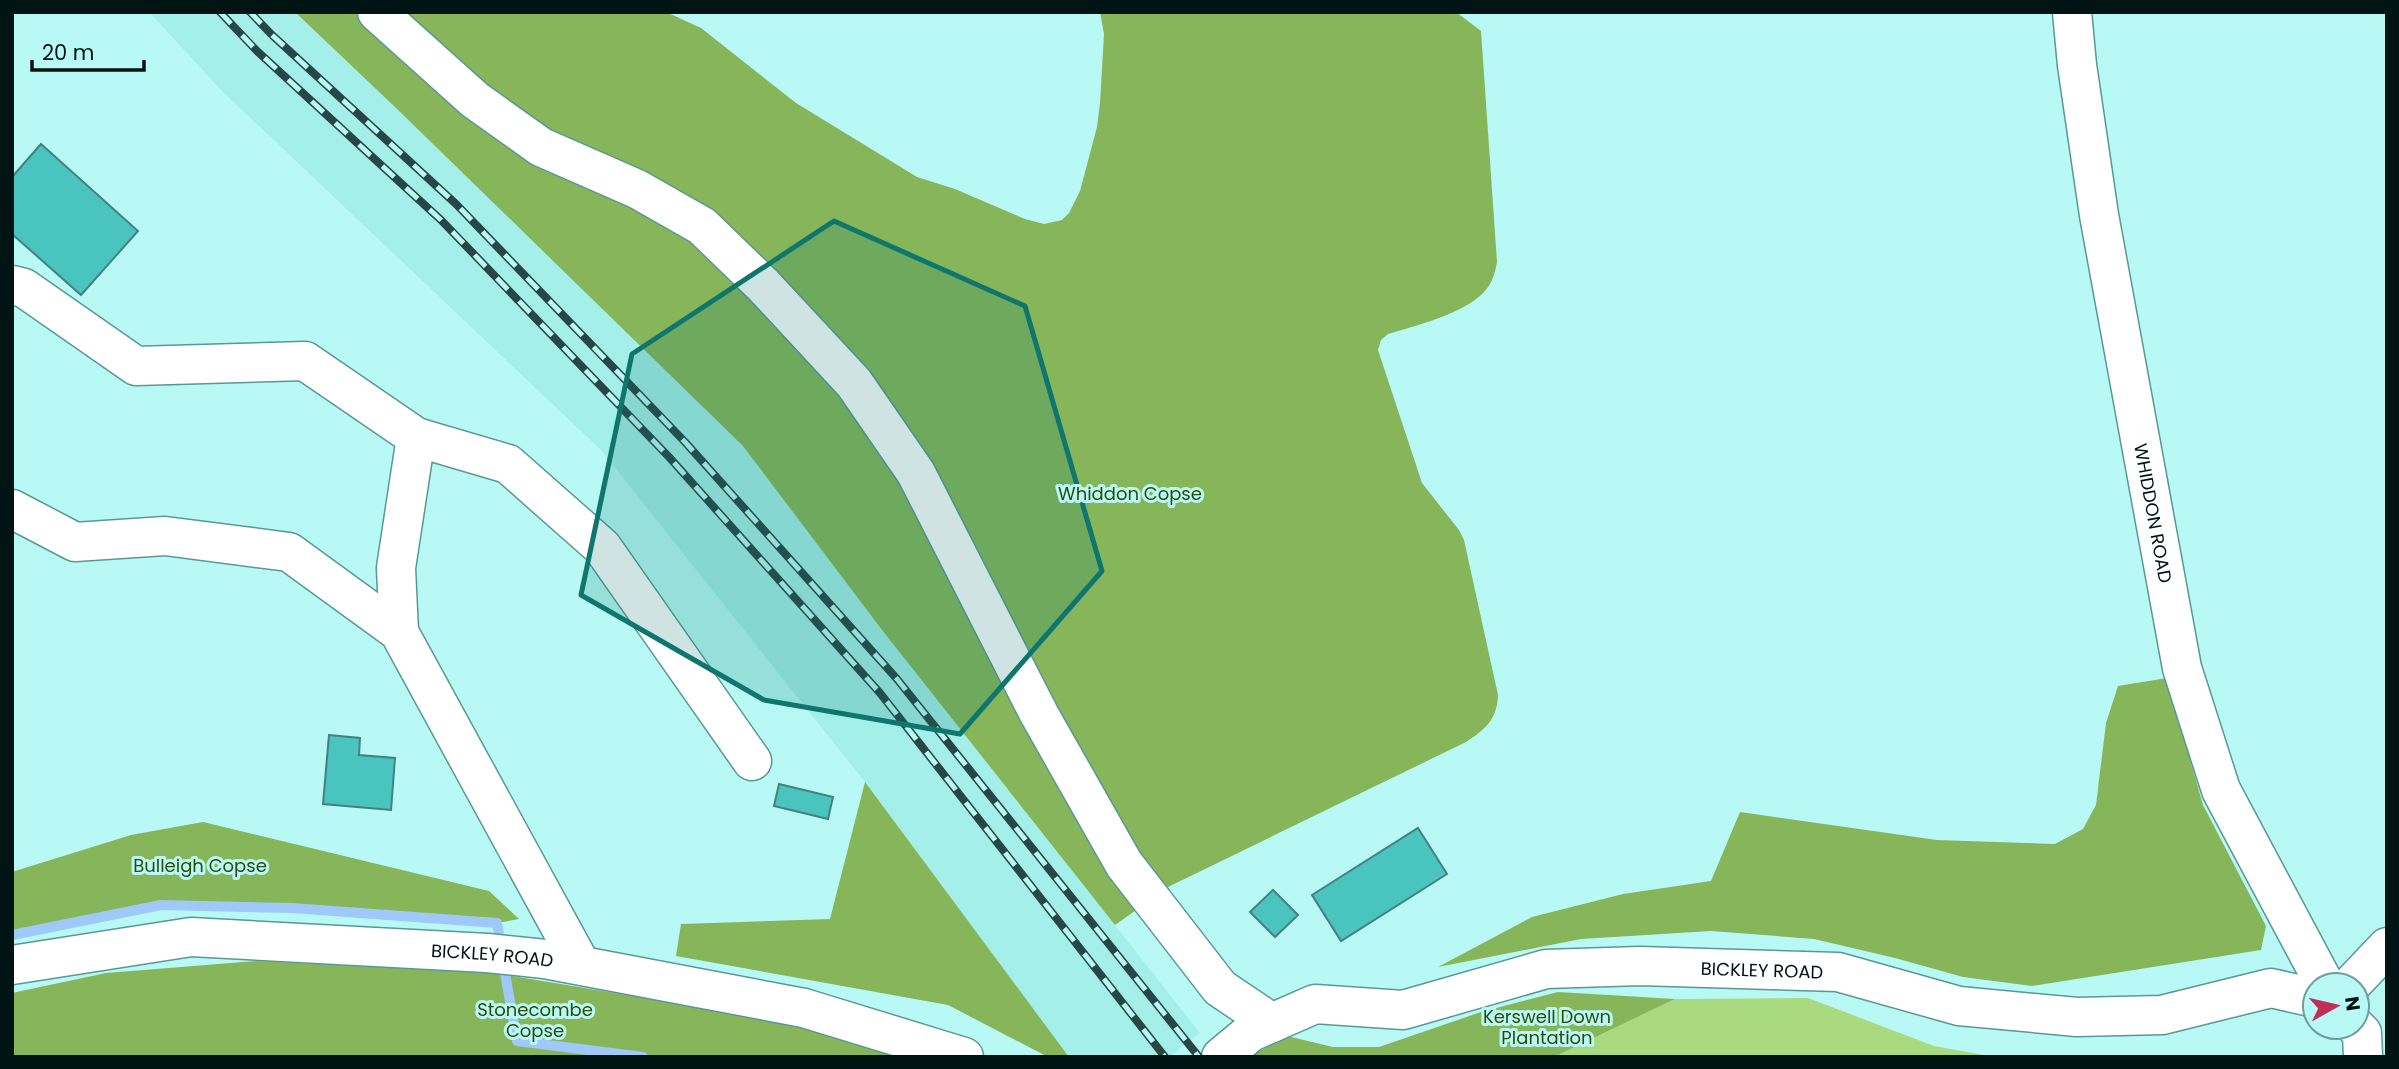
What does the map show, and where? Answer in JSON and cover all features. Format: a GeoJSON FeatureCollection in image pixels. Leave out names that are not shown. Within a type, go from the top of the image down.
{"type":"FeatureCollection","features":[{"type":"Feature","properties":{"kind":"street"},"geometry":{"type":"LineString","coordinates":[[377,12],[475,100],[541,147],[636,189],[702,226],[763,285],[854,383],[916,474],[1039,714],[1124,863],[1220,988],[1272,1023]]}},
{"type":"Feature","properties":{"kind":"street","name":"WHIDDON ROAD"},"geometry":{"type":"LineString","coordinates":[[2072,12],[2099,215],[2182,668],[2221,790],[2318,971]]}},
{"type":"Feature","properties":{"kind":"street"},"geometry":{"type":"LineString","coordinates":[[12,285],[24,288],[136,366],[305,361],[416,437],[508,464],[603,547],[752,761]]}},
{"type":"Feature","properties":{"kind":"street"},"geometry":{"type":"LineString","coordinates":[[416,437],[396,568],[399,632],[563,962]]}},
{"type":"Feature","properties":{"kind":"street"},"geometry":{"type":"LineString","coordinates":[[12,509],[75,542],[165,536],[289,552],[399,632]]}},
{"type":"Feature","properties":{"kind":"street","name":"BICKLEY ROAD"},"geometry":{"type":"LineString","coordinates":[[12,965],[191,937],[487,953],[563,962],[804,1008],[964,1057]]}},
{"type":"Feature","properties":{"kind":"street"},"geometry":{"type":"LineString","coordinates":[[2364,971],[2387,947]]}},
{"type":"Feature","properties":{"kind":"street","name":"BICKLEY ROAD"},"geometry":{"type":"LineString","coordinates":[[1221,1057],[1251,1032],[1315,1004],[1404,1010],[1546,969],[1640,966],[1838,972],[1959,1006],[2077,1017],[2162,1015],[2271,988],[2301,995]]}},
{"type":"Feature","properties":{"kind":"highlighted area"},"geometry":{"type":"Polygon","coordinates":[[[834,221],[1025,306],[1102,571],[960,734],[764,700],[581,595],[632,354],[834,221]]]}},
{"type":"Feature","properties":{"kind":"shaded area"},"geometry":{"type":"Polygon","coordinates":[[[149,12],[295,12],[397,109],[743,446],[882,630],[1200,1033],[1169,1057],[1069,1057],[865,782],[601,450],[223,92],[149,12]]]}},
{"type":"Feature","properties":{"kind":"green space","name":"Whiddon Copse"},"geometry":{"type":"Polygon","coordinates":[[[295,12],[666,12],[701,28],[796,103],[917,177],[1044,224],[1062,220],[1069,213],[1080,191],[1097,127],[1104,34],[1100,12],[1456,12],[1481,31],[1497,262],[1493,278],[1476,300],[1439,318],[1388,334],[1381,340],[1378,350],[1422,483],[1464,540],[1498,695],[1493,717],[1485,728],[1466,742],[1170,886],[1115,925],[882,630],[743,446],[295,12]]]}},
{"type":"Feature","properties":{"kind":"green space"},"geometry":{"type":"Polygon","coordinates":[[[2167,678],[2203,805],[2266,926],[2261,950],[2032,986],[1963,977],[1814,939],[1711,931],[1581,939],[1438,967],[1532,917],[1623,894],[1711,881],[1740,812],[1937,840],[2055,844],[2083,829],[2096,805],[2106,723],[2118,686],[2167,678]]]}},
{"type":"Feature","properties":{"kind":"green space"},"geometry":{"type":"Polygon","coordinates":[[[865,782],[1069,1057],[1048,1057],[948,1005],[676,956],[681,924],[830,919],[865,782]]]}},
{"type":"Feature","properties":{"kind":"green space","name":"Bulleigh Copse"},"geometry":{"type":"Polygon","coordinates":[[[203,822],[489,891],[519,919],[497,923],[292,908],[161,905],[12,935],[12,872],[131,835],[203,822]]]}},
{"type":"Feature","properties":{"kind":"green space","name":"Stonecombe Copse"},"geometry":{"type":"Polygon","coordinates":[[[257,961],[494,973],[753,1016],[863,1038],[919,1057],[12,1057],[12,993],[106,973],[257,961]]]}},
{"type":"Feature","properties":{"kind":"green space","name":"Kerswell Down Plantation"},"geometry":{"type":"Polygon","coordinates":[[[1558,992],[1675,999],[1554,1057],[1249,1057],[1287,1036],[1333,1047],[1379,1047],[1481,1012],[1558,992]]]}},
{"type":"Feature","properties":{"kind":"green space"},"geometry":{"type":"Polygon","coordinates":[[[1808,998],[1934,1046],[1995,1057],[1554,1057],[1675,999],[1808,998]]]}},
{"type":"Feature","properties":{"kind":"building"},"geometry":{"type":"Polygon","coordinates":[[[41,144],[138,231],[81,295],[12,234],[12,177],[41,144]]]}},
{"type":"Feature","properties":{"kind":"building"},"geometry":{"type":"Polygon","coordinates":[[[329,735],[360,738],[359,755],[395,758],[391,810],[323,804],[329,735]]]}},
{"type":"Feature","properties":{"kind":"building"},"geometry":{"type":"Polygon","coordinates":[[[779,784],[833,797],[828,819],[774,806],[779,784]]]}},
{"type":"Feature","properties":{"kind":"building"},"geometry":{"type":"Polygon","coordinates":[[[1418,828],[1447,874],[1341,941],[1312,895],[1418,828]]]}},
{"type":"Feature","properties":{"kind":"building"},"geometry":{"type":"Polygon","coordinates":[[[1273,890],[1298,915],[1275,937],[1250,912],[1273,890]]]}},
{"type":"Feature","properties":{"kind":"waterway"},"geometry":{"type":"LineString","coordinates":[[12,935],[161,905],[292,908],[497,923],[501,946]]}},
{"type":"Feature","properties":{"kind":"waterway"},"geometry":{"type":"LineString","coordinates":[[503,962],[517,1041],[643,1057]]}},
{"type":"Feature","properties":{"kind":"railway"},"geometry":{"type":"LineString","coordinates":[[220,12],[257,51],[441,220],[669,457],[880,693],[1165,1057]]}},
{"type":"Feature","properties":{"kind":"railway"},"geometry":{"type":"LineString","coordinates":[[250,12],[456,204],[685,442],[897,679],[1199,1057]]}}]}
